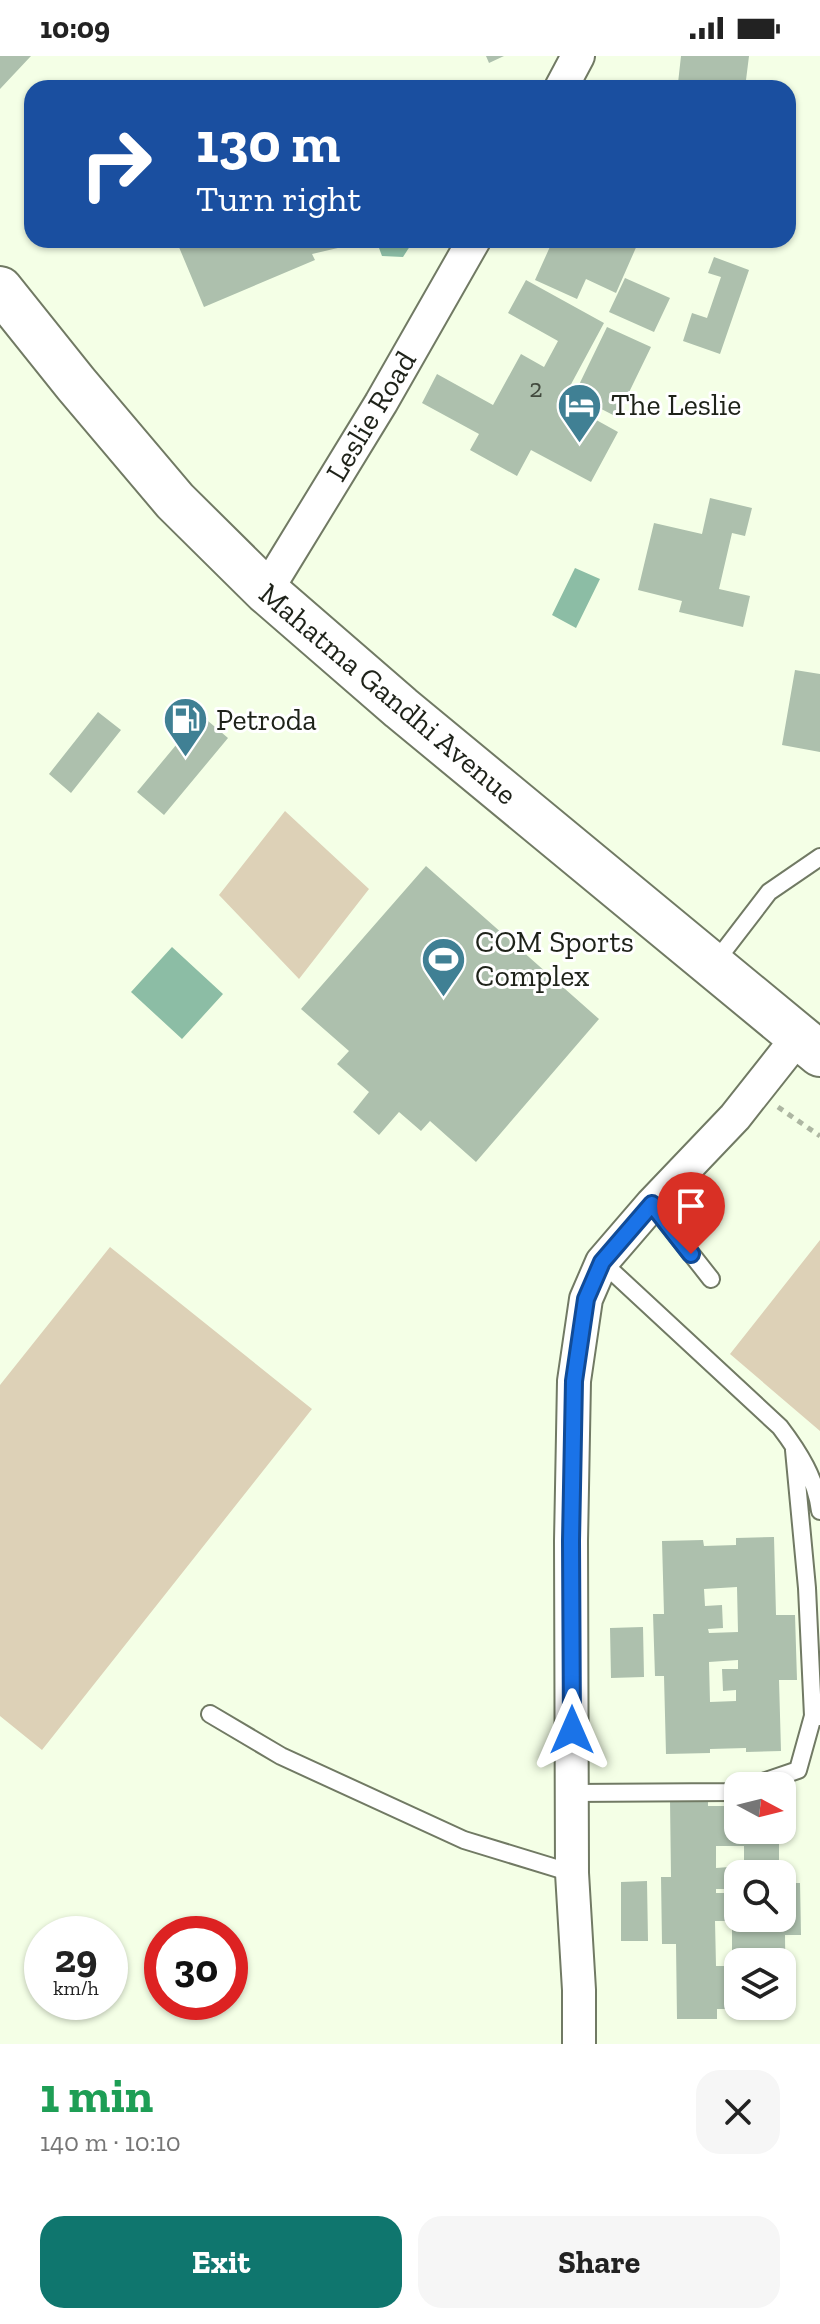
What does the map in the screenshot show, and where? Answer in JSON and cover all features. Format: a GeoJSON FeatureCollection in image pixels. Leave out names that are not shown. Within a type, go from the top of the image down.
{"type":"FeatureCollection","features":[{"type":"Feature","properties":{"kind":"main road","name":"Mahatma Gandhi Avenue"},"geometry":{"type":"LineString","coordinates":[[0,289],[175,501],[266,591],[401,708],[713,965],[813,1039]]}},
{"type":"Feature","properties":{"kind":"street"},"geometry":{"type":"LineString","coordinates":[[565,80],[578,56]]}},
{"type":"Feature","properties":{"kind":"street","name":"Leslie Road"},"geometry":{"type":"LineString","coordinates":[[266,591],[381,403],[469,248]]}},
{"type":"Feature","properties":{"kind":"street"},"geometry":{"type":"LineString","coordinates":[[579,2044],[572,1873],[571,1541],[574,1381],[586,1299],[602,1262],[652,1204],[735,1117],[755,1091],[813,1039]]}},
{"type":"Feature","properties":{"kind":"lane"},"geometry":{"type":"LineString","coordinates":[[713,965],[769,892],[820,857]]}},
{"type":"Feature","properties":{"kind":"lane"},"geometry":{"type":"LineString","coordinates":[[652,1204],[711,1279]]}},
{"type":"Feature","properties":{"kind":"lane"},"geometry":{"type":"LineString","coordinates":[[602,1262],[780,1427],[803,1457],[820,1511]]}},
{"type":"Feature","properties":{"kind":"lane"},"geometry":{"type":"LineString","coordinates":[[792,1772],[798,1770],[817,1716],[794,1445]]}},
{"type":"Feature","properties":{"kind":"lane"},"geometry":{"type":"LineString","coordinates":[[210,1714],[281,1756],[464,1840],[572,1873]]}},
{"type":"Feature","properties":{"kind":"lane"},"geometry":{"type":"LineString","coordinates":[[572,1793],[724,1792]]}},
{"type":"Feature","properties":{"kind":"path"},"geometry":{"type":"LineString","coordinates":[[755,1091],[820,1136]]}},
{"type":"Feature","properties":{"kind":"shaded area"},"geometry":{"type":"Polygon","coordinates":[[[379,248],[409,248],[403,257],[382,256],[379,248]]]}},
{"type":"Feature","properties":{"kind":"shaded area"},"geometry":{"type":"Polygon","coordinates":[[[575,568],[600,579],[576,628],[552,615],[575,568]]]}},
{"type":"Feature","properties":{"kind":"shaded area"},"geometry":{"type":"Polygon","coordinates":[[[285,811],[369,889],[299,979],[219,895],[285,811]]]}},
{"type":"Feature","properties":{"kind":"shaded area"},"geometry":{"type":"Polygon","coordinates":[[[172,947],[223,994],[182,1039],[131,992],[172,947]]]}},
{"type":"Feature","properties":{"kind":"shaded area"},"geometry":{"type":"Polygon","coordinates":[[[820,1240],[820,1431],[730,1354],[820,1240]]]}},
{"type":"Feature","properties":{"kind":"shaded area"},"geometry":{"type":"Polygon","coordinates":[[[110,1247],[312,1409],[42,1750],[0,1716],[0,1385],[110,1247]]]}},
{"type":"Feature","properties":{"kind":"building"},"geometry":{"type":"Polygon","coordinates":[[[0,56],[31,56],[0,89],[0,56]]]}},
{"type":"Feature","properties":{"kind":"building"},"geometry":{"type":"Polygon","coordinates":[[[486,56],[504,56],[489,63],[486,56]]]}},
{"type":"Feature","properties":{"kind":"building"},"geometry":{"type":"Polygon","coordinates":[[[681,56],[749,56],[746,80],[678,80],[681,56]]]}},
{"type":"Feature","properties":{"kind":"building"},"geometry":{"type":"Polygon","coordinates":[[[179,248],[338,248],[312,254],[315,260],[204,307],[179,248]]]}},
{"type":"Feature","properties":{"kind":"building"},"geometry":{"type":"Polygon","coordinates":[[[549,248],[636,248],[616,293],[586,279],[577,299],[535,280],[549,248]]]}},
{"type":"Feature","properties":{"kind":"building"},"geometry":{"type":"Polygon","coordinates":[[[714,257],[749,270],[720,354],[683,341],[692,313],[707,318],[721,277],[708,273],[714,257]]]}},
{"type":"Feature","properties":{"kind":"building"},"geometry":{"type":"Polygon","coordinates":[[[625,278],[670,298],[654,332],[609,312],[625,278]]]}},
{"type":"Feature","properties":{"kind":"building"},"geometry":{"type":"Polygon","coordinates":[[[526,280],[604,323],[562,401],[618,432],[591,482],[531,450],[517,476],[470,450],[479,434],[422,403],[437,374],[493,405],[521,354],[544,367],[558,341],[508,313],[526,280]]]}},
{"type":"Feature","properties":{"kind":"building"},"geometry":{"type":"Polygon","coordinates":[[[607,327],[651,347],[617,417],[574,395],[607,327]]]}},
{"type":"Feature","properties":{"kind":"building"},"geometry":{"type":"Polygon","coordinates":[[[710,498],[752,508],[745,536],[732,533],[719,589],[750,596],[743,627],[679,612],[682,601],[638,590],[654,523],[702,534],[710,498]]]}},
{"type":"Feature","properties":{"kind":"building"},"geometry":{"type":"Polygon","coordinates":[[[795,670],[820,674],[820,752],[782,745],[795,670]]]}},
{"type":"Feature","properties":{"kind":"building"},"geometry":{"type":"Polygon","coordinates":[[[98,712],[121,730],[71,793],[49,774],[98,712]]]}},
{"type":"Feature","properties":{"kind":"building"},"geometry":{"type":"Polygon","coordinates":[[[201,715],[228,738],[164,815],[137,792],[201,715]]]}},
{"type":"Feature","properties":{"kind":"building"},"geometry":{"type":"Polygon","coordinates":[[[426,866],[599,1019],[476,1162],[430,1121],[421,1131],[399,1112],[379,1135],[353,1112],[369,1092],[337,1064],[349,1051],[301,1009],[426,866]]]}},
{"type":"Feature","properties":{"kind":"building"},"geometry":{"type":"Polygon","coordinates":[[[774,1537],[776,1615],[795,1615],[797,1680],[779,1680],[781,1751],[746,1752],[746,1748],[666,1754],[664,1676],[655,1676],[653,1614],[664,1614],[662,1541],[703,1540],[704,1546],[736,1545],[736,1538],[774,1537]],[[737,1587],[704,1589],[705,1606],[722,1605],[723,1628],[708,1629],[709,1633],[738,1632],[737,1587]],[[738,1660],[709,1662],[710,1702],[736,1701],[736,1690],[723,1691],[722,1669],[738,1669],[738,1660]]]}},
{"type":"Feature","properties":{"kind":"building"},"geometry":{"type":"Polygon","coordinates":[[[643,1627],[644,1677],[611,1678],[610,1628],[643,1627]]]}},
{"type":"Feature","properties":{"kind":"building"},"geometry":{"type":"Polygon","coordinates":[[[708,1799],[708,1806],[724,1806],[724,1844],[779,1844],[779,1860],[744,1860],[744,1846],[716,1846],[716,1868],[724,1867],[724,1889],[716,1889],[716,1893],[724,1893],[724,1921],[715,1921],[716,1966],[724,1966],[724,2009],[717,2009],[717,2019],[677,2019],[676,1944],[662,1944],[661,1877],[671,1877],[670,1800],[708,1799]]]}},
{"type":"Feature","properties":{"kind":"building"},"geometry":{"type":"Polygon","coordinates":[[[647,1881],[648,1941],[621,1941],[621,1882],[647,1881]]]}},
{"type":"Feature","properties":{"kind":"building"},"geometry":{"type":"Polygon","coordinates":[[[796,1883],[800,1883],[801,1935],[785,1935],[785,1948],[732,1948],[732,1932],[796,1932],[796,1883]]]}},
{"type":"Feature","properties":{"kind":"place","name":"The Leslie"},"geometry":{"type":"Point","coordinates":[580,444]}},
{"type":"Feature","properties":{"kind":"place","name":"Petroda"},"geometry":{"type":"Point","coordinates":[185,759]}},
{"type":"Feature","properties":{"kind":"place","name":"COM Sports Complex"},"geometry":{"type":"Point","coordinates":[444,998]}},
{"type":"Feature","properties":{"kind":"route"},"geometry":{"type":"LineString","coordinates":[[572,1730],[574,1381],[586,1299],[602,1262],[652,1204],[691,1254]]}}]}
